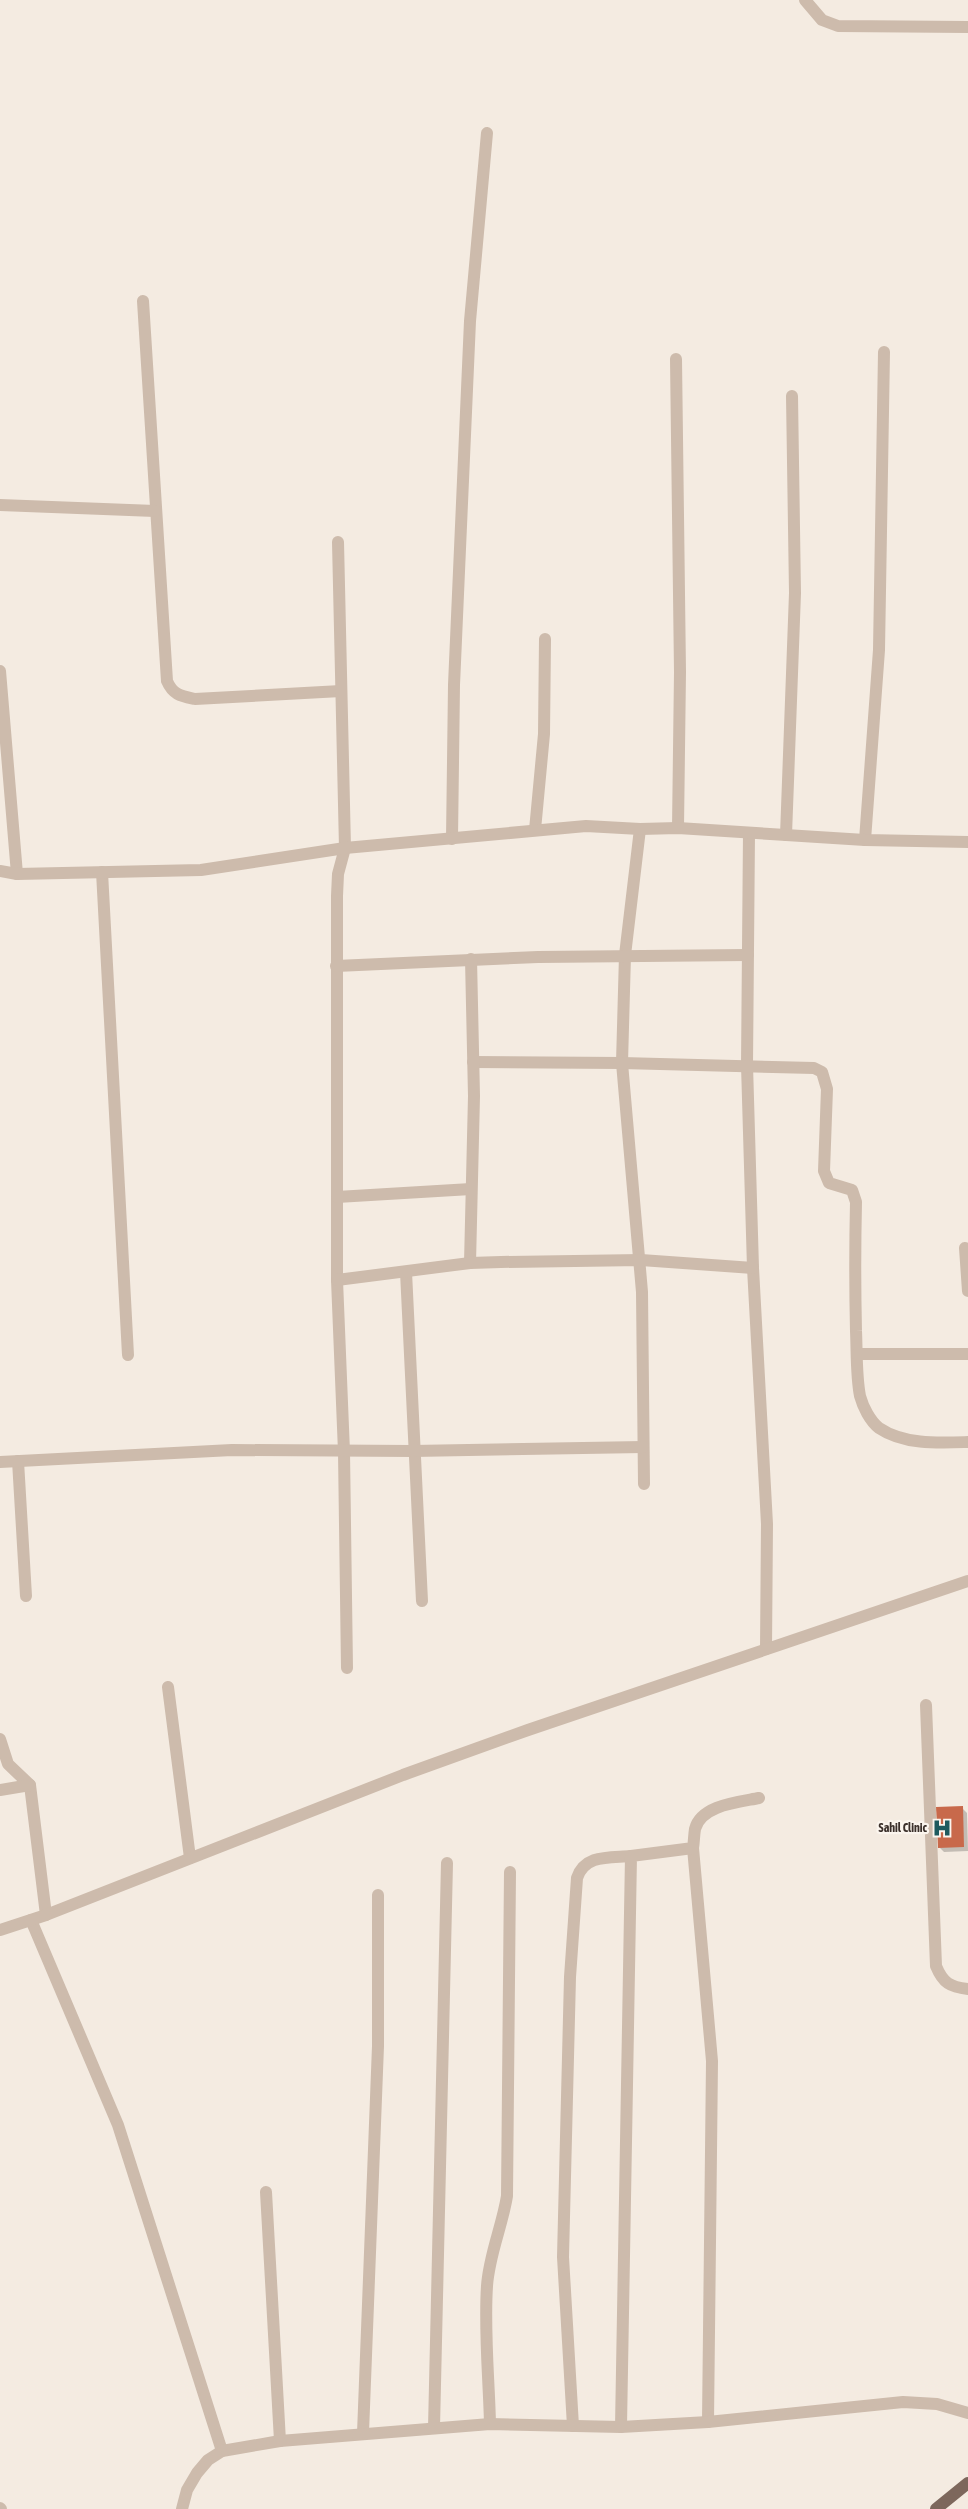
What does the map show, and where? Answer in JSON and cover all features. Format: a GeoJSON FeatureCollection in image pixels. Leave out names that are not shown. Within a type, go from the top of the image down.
{"type":"FeatureCollection","features":[{"type":"Feature","properties":{"kind":"main road"},"geometry":{"type":"LineString","coordinates":[[936,2509],[968,2483]]}},
{"type":"Feature","properties":{"kind":"street"},"geometry":{"type":"LineString","coordinates":[[805,0],[822,20],[838,26],[968,27]]}},
{"type":"Feature","properties":{"kind":"street"},"geometry":{"type":"LineString","coordinates":[[452,839],[454,685],[470,321],[487,133]]}},
{"type":"Feature","properties":{"kind":"street"},"geometry":{"type":"LineString","coordinates":[[143,301],[167,681],[171,690],[179,696],[195,699],[341,691]]}},
{"type":"Feature","properties":{"kind":"street"},"geometry":{"type":"LineString","coordinates":[[865,840],[879,650],[884,352]]}},
{"type":"Feature","properties":{"kind":"street"},"geometry":{"type":"LineString","coordinates":[[676,359],[680,672],[678,828]]}},
{"type":"Feature","properties":{"kind":"street"},"geometry":{"type":"LineString","coordinates":[[786,835],[794,593],[792,396]]}},
{"type":"Feature","properties":{"kind":"street"},"geometry":{"type":"LineString","coordinates":[[0,505],[156,511]]}},
{"type":"Feature","properties":{"kind":"street"},"geometry":{"type":"LineString","coordinates":[[338,542],[344,848],[338,874],[336,966],[337,1280],[344,1452],[347,1668]]}},
{"type":"Feature","properties":{"kind":"street"},"geometry":{"type":"LineString","coordinates":[[535,830],[544,734],[545,639]]}},
{"type":"Feature","properties":{"kind":"street"},"geometry":{"type":"LineString","coordinates":[[0,671],[17,874]]}},
{"type":"Feature","properties":{"kind":"street"},"geometry":{"type":"LineString","coordinates":[[0,871],[17,874],[201,870],[344,848],[586,826],[640,829],[678,828],[865,840],[968,842]]}},
{"type":"Feature","properties":{"kind":"street"},"geometry":{"type":"LineString","coordinates":[[640,829],[625,955],[622,1063],[640,1260],[644,1484]]}},
{"type":"Feature","properties":{"kind":"street"},"geometry":{"type":"LineString","coordinates":[[749,833],[747,1065],[752,1167],[753,1268],[767,1524],[766,1649]]}},
{"type":"Feature","properties":{"kind":"street"},"geometry":{"type":"LineString","coordinates":[[102,872],[128,1355]]}},
{"type":"Feature","properties":{"kind":"street"},"geometry":{"type":"LineString","coordinates":[[336,966],[471,959],[625,955],[748,955]]}},
{"type":"Feature","properties":{"kind":"street"},"geometry":{"type":"LineString","coordinates":[[470,1263],[473,1062],[471,959]]}},
{"type":"Feature","properties":{"kind":"street"},"geometry":{"type":"LineString","coordinates":[[473,1062],[747,1065],[814,1068],[822,1072],[827,1089],[824,1171],[826,1179],[833,1185],[852,1190],[856,1202],[855,1284],[857,1354],[861,1396],[868,1415],[878,1427],[897,1437],[921,1442],[968,1442]]}},
{"type":"Feature","properties":{"kind":"street"},"geometry":{"type":"LineString","coordinates":[[337,1197],[471,1189]]}},
{"type":"Feature","properties":{"kind":"street"},"geometry":{"type":"LineString","coordinates":[[966,1248],[968,1291]]}},
{"type":"Feature","properties":{"kind":"street"},"geometry":{"type":"LineString","coordinates":[[337,1280],[470,1263],[640,1260],[753,1268]]}},
{"type":"Feature","properties":{"kind":"street"},"geometry":{"type":"LineString","coordinates":[[406,1272],[413,1451],[422,1600]]}},
{"type":"Feature","properties":{"kind":"street"},"geometry":{"type":"LineString","coordinates":[[857,1354],[968,1354]]}},
{"type":"Feature","properties":{"kind":"street"},"geometry":{"type":"LineString","coordinates":[[0,1462],[232,1450],[344,1452],[643,1447]]}},
{"type":"Feature","properties":{"kind":"street"},"geometry":{"type":"LineString","coordinates":[[18,1461],[26,1596]]}},
{"type":"Feature","properties":{"kind":"street"},"geometry":{"type":"LineString","coordinates":[[0,1930],[46,1915],[412,1772],[968,1581]]}},
{"type":"Feature","properties":{"kind":"street"},"geometry":{"type":"LineString","coordinates":[[168,1687],[190,1858]]}},
{"type":"Feature","properties":{"kind":"street"},"geometry":{"type":"LineString","coordinates":[[926,1705],[936,1966],[941,1978],[948,1985],[968,1989]]}},
{"type":"Feature","properties":{"kind":"street"},"geometry":{"type":"LineString","coordinates":[[0,1739],[8,1764],[30,1785],[46,1915]]}},
{"type":"Feature","properties":{"kind":"street"},"geometry":{"type":"LineString","coordinates":[[0,1790],[30,1785]]}},
{"type":"Feature","properties":{"kind":"street"},"geometry":{"type":"LineString","coordinates":[[708,2422],[712,2061],[693,1848],[696,1827],[705,1814],[722,1807],[759,1798]]}},
{"type":"Feature","properties":{"kind":"street"},"geometry":{"type":"LineString","coordinates":[[573,2426],[563,2257],[570,1977],[577,1878],[584,1865],[594,1859],[693,1848]]}},
{"type":"Feature","properties":{"kind":"street"},"geometry":{"type":"LineString","coordinates":[[621,2427],[631,1856]]}},
{"type":"Feature","properties":{"kind":"street"},"geometry":{"type":"LineString","coordinates":[[434,2428],[447,1863]]}},
{"type":"Feature","properties":{"kind":"street"},"geometry":{"type":"LineString","coordinates":[[490,2424],[487,2286],[492,2254],[503,2220],[507,2196],[510,1872]]}},
{"type":"Feature","properties":{"kind":"street"},"geometry":{"type":"LineString","coordinates":[[363,2433],[378,2046],[378,1895]]}},
{"type":"Feature","properties":{"kind":"street"},"geometry":{"type":"LineString","coordinates":[[31,1920],[118,2125],[222,2451]]}},
{"type":"Feature","properties":{"kind":"street"},"geometry":{"type":"LineString","coordinates":[[266,2192],[280,2441]]}},
{"type":"Feature","properties":{"kind":"street"},"geometry":{"type":"LineString","coordinates":[[182,2509],[187,2490],[196,2473],[208,2460],[222,2451],[280,2441],[490,2424],[621,2427],[708,2422],[903,2402],[937,2404],[968,2413]]}},
{"type":"Feature","properties":{"kind":"building"},"geometry":{"type":"Polygon","coordinates":[[[963,1806],[964,1847],[938,1848],[936,1807],[963,1806]]]}},
{"type":"Feature","properties":{"kind":"place","name":"Sahil Clinic"},"geometry":{"type":"Point","coordinates":[942,1828]}}]}
